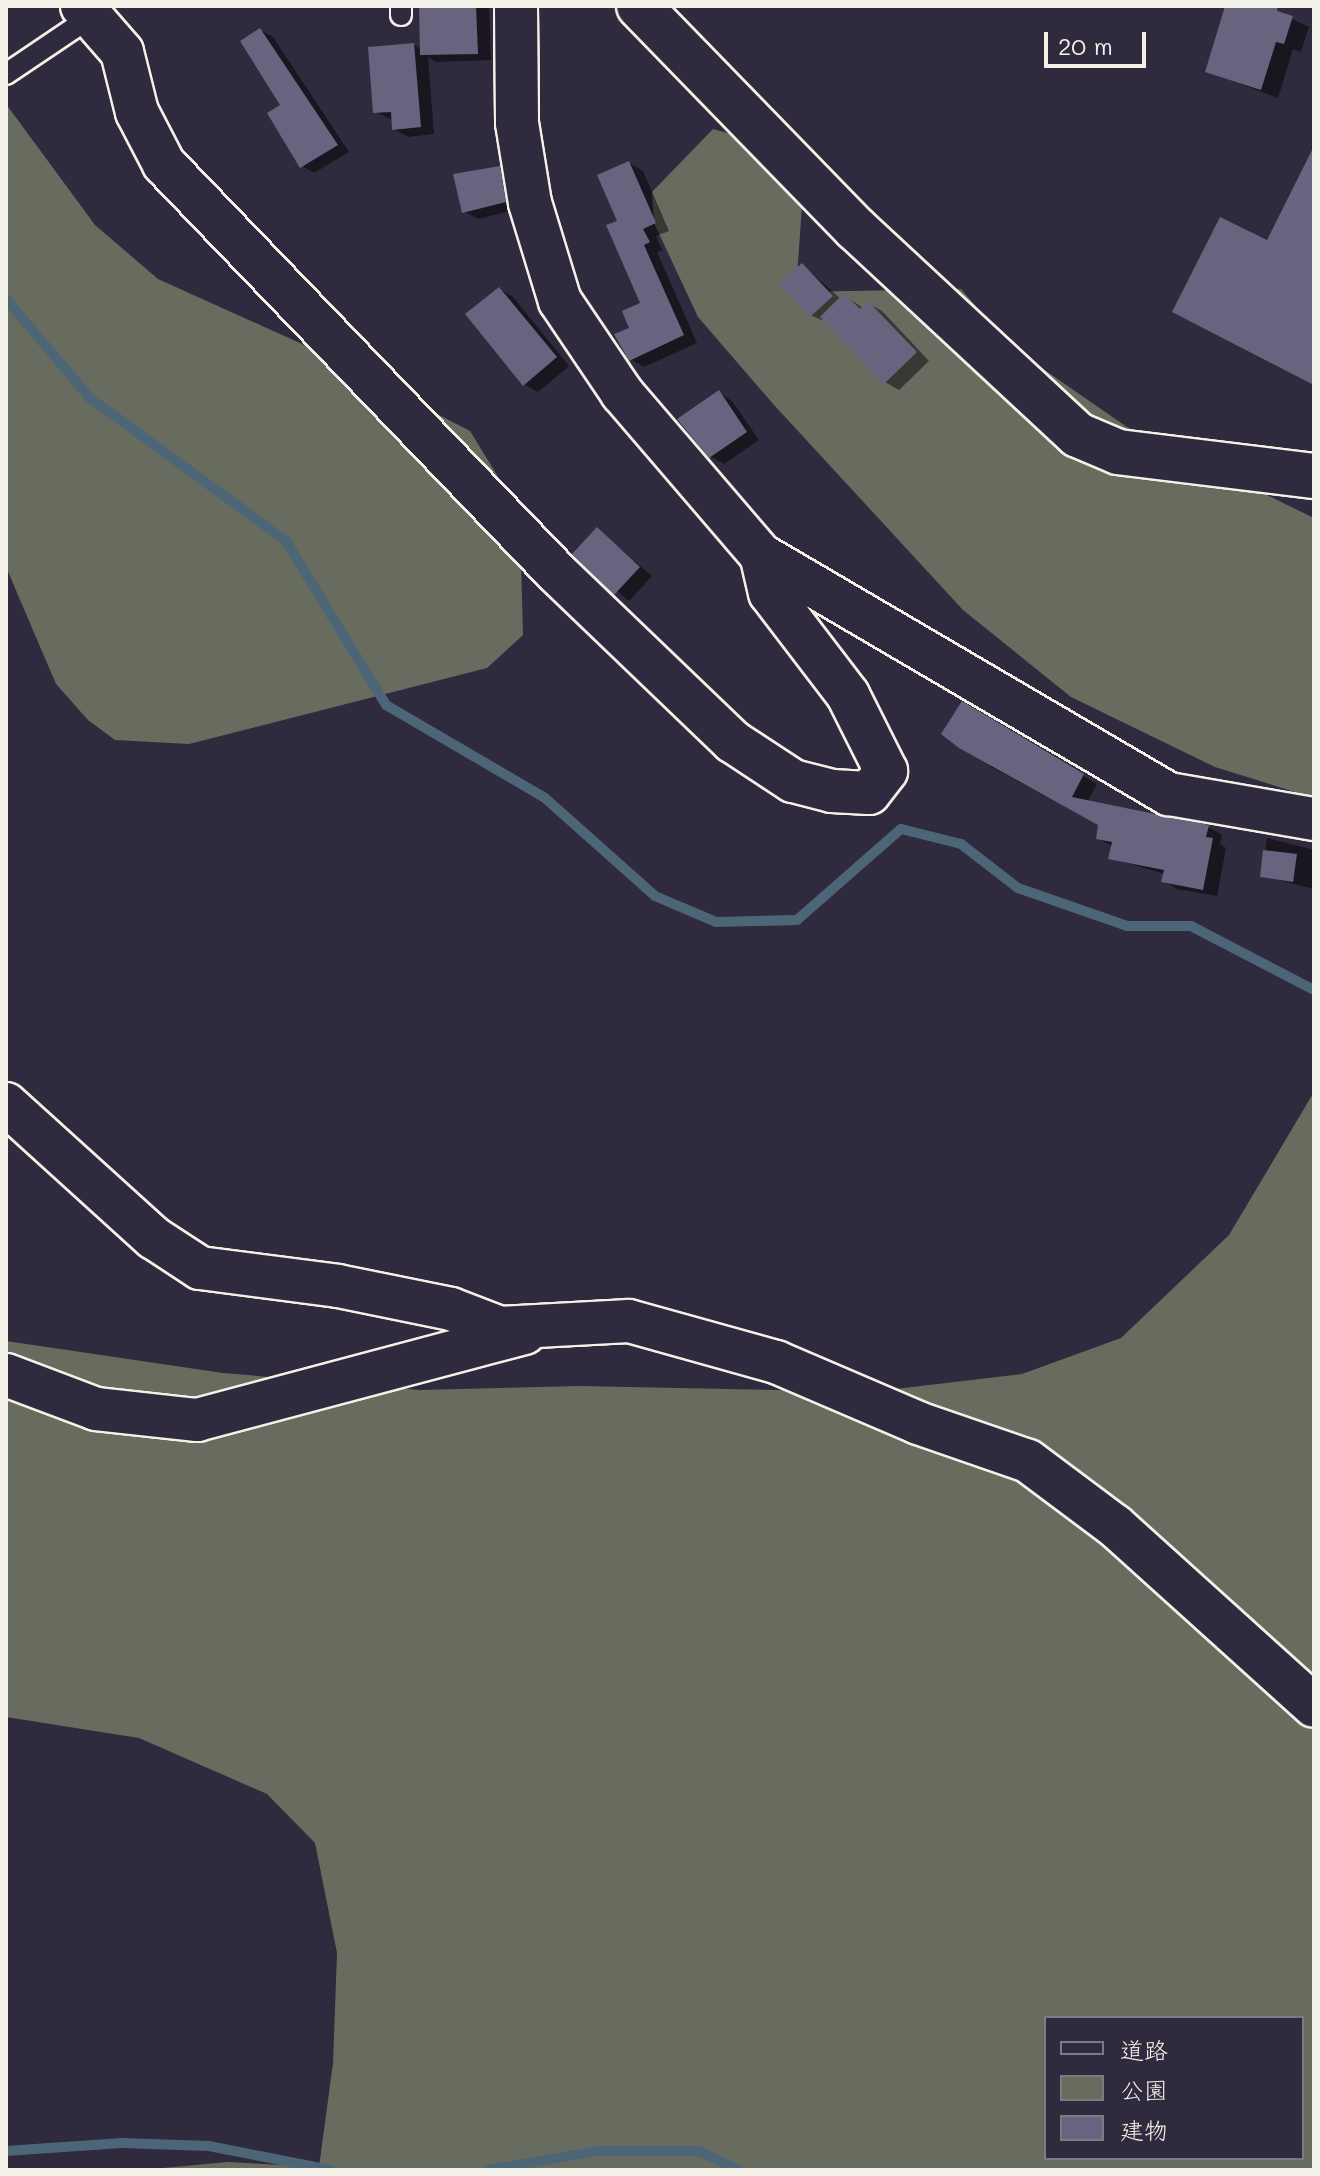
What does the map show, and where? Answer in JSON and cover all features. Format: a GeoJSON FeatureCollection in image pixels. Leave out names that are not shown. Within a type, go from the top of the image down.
{"type":"FeatureCollection","features":[{"type":"Feature","properties":{"kind":"street"},"geometry":{"type":"LineString","coordinates":[[516,6],[517,123],[530,203],[560,301],[622,393],[761,555],[1169,794],[1314,819]]}},
{"type":"Feature","properties":{"kind":"street"},"geometry":{"type":"LineString","coordinates":[[639,6],[855,228],[1078,435],[1118,452],[1314,476]]}},
{"type":"Feature","properties":{"kind":"street"},"geometry":{"type":"LineString","coordinates":[[87,11],[122,52],[137,112],[164,164],[557,573],[732,741],[793,781],[832,791],[869,793],[886,771],[848,695],[770,593],[761,555]]}},
{"type":"Feature","properties":{"kind":"street"},"geometry":{"type":"LineString","coordinates":[[6,1104],[154,1238],[200,1268],[338,1286],[451,1309],[500,1328],[629,1321],[776,1362],[918,1423],[1028,1461],[1115,1526],[1314,1706]]}},
{"type":"Feature","properties":{"kind":"street"},"geometry":{"type":"LineString","coordinates":[[6,1375],[96,1409],[197,1420],[554,1325]]}},
{"type":"Feature","properties":{"kind":"lane"},"geometry":{"type":"LineString","coordinates":[[6,74],[87,11]]}},
{"type":"Feature","properties":{"kind":"green space"},"geometry":{"type":"Polygon","coordinates":[[[6,104],[95,225],[158,279],[300,343],[470,431],[508,493],[521,561],[523,635],[487,668],[189,744],[115,740],[88,720],[56,684],[6,567],[6,104]]]}},
{"type":"Feature","properties":{"kind":"green space"},"geometry":{"type":"Polygon","coordinates":[[[713,129],[752,140],[802,205],[796,292],[961,289],[1010,346],[1127,427],[1314,518],[1314,798],[1215,767],[1071,697],[963,610],[774,405],[698,317],[654,223],[652,192],[713,129]]]}},
{"type":"Feature","properties":{"kind":"green space"},"geometry":{"type":"Polygon","coordinates":[[[1314,1092],[1314,2170],[141,2170],[228,2162],[319,2167],[333,2063],[337,1953],[315,1843],[267,1794],[139,1738],[6,1717],[6,1341],[223,1373],[420,1390],[579,1386],[870,1392],[1022,1374],[1121,1338],[1229,1235],[1314,1092]]]}},
{"type":"Feature","properties":{"kind":"building"},"geometry":{"type":"Polygon","coordinates":[[[419,6],[476,6],[478,54],[420,55],[419,6]]]}},
{"type":"Feature","properties":{"kind":"building"},"geometry":{"type":"Polygon","coordinates":[[[1225,6],[1278,6],[1277,11],[1293,16],[1284,44],[1276,42],[1261,90],[1205,72],[1225,6]]]}},
{"type":"Feature","properties":{"kind":"building"},"geometry":{"type":"Polygon","coordinates":[[[260,28],[338,145],[300,168],[267,113],[280,105],[240,41],[260,28]]]}},
{"type":"Feature","properties":{"kind":"building"},"geometry":{"type":"Polygon","coordinates":[[[414,43],[421,127],[392,130],[391,112],[373,113],[368,47],[414,43]]]}},
{"type":"Feature","properties":{"kind":"building"},"geometry":{"type":"Polygon","coordinates":[[[1314,146],[1314,385],[1172,312],[1220,217],[1267,240],[1314,146]]]}},
{"type":"Feature","properties":{"kind":"building"},"geometry":{"type":"Polygon","coordinates":[[[629,161],[656,223],[643,229],[650,242],[644,245],[684,335],[629,361],[614,334],[629,328],[622,311],[640,303],[606,225],[617,221],[597,175],[629,161]]]}},
{"type":"Feature","properties":{"kind":"building"},"geometry":{"type":"Polygon","coordinates":[[[500,166],[506,202],[462,213],[453,174],[500,166]]]}},
{"type":"Feature","properties":{"kind":"building"},"geometry":{"type":"Polygon","coordinates":[[[802,263],[833,296],[810,317],[779,284],[802,263]]]}},
{"type":"Feature","properties":{"kind":"building"},"geometry":{"type":"Polygon","coordinates":[[[499,287],[557,357],[523,386],[465,314],[499,287]]]}},
{"type":"Feature","properties":{"kind":"building"},"geometry":{"type":"Polygon","coordinates":[[[844,293],[860,309],[868,301],[917,352],[884,384],[820,317],[844,293]]]}},
{"type":"Feature","properties":{"kind":"building"},"geometry":{"type":"Polygon","coordinates":[[[719,390],[747,432],[709,458],[677,419],[719,390]]]}},
{"type":"Feature","properties":{"kind":"building"},"geometry":{"type":"Polygon","coordinates":[[[597,527],[640,567],[614,595],[572,554],[597,527]]]}},
{"type":"Feature","properties":{"kind":"building"},"geometry":{"type":"Polygon","coordinates":[[[962,701],[1084,774],[1072,797],[1209,825],[1206,837],[1213,838],[1203,890],[1161,882],[1164,870],[1108,859],[1112,842],[1096,839],[1098,825],[959,748],[941,734],[962,701]]]}},
{"type":"Feature","properties":{"kind":"building"},"geometry":{"type":"Polygon","coordinates":[[[1263,850],[1297,854],[1293,882],[1260,877],[1263,850]]]}},
{"type":"Feature","properties":{"kind":"waterway"},"geometry":{"type":"LineString","coordinates":[[6,299],[90,398],[286,541],[386,705],[545,798],[655,896],[716,922],[797,920],[901,829],[961,844],[1018,888],[1127,926],[1191,926],[1314,990]]}},
{"type":"Feature","properties":{"kind":"waterway"},"geometry":{"type":"LineString","coordinates":[[6,2151],[122,2143],[209,2146],[331,2170]]}},
{"type":"Feature","properties":{"kind":"waterway"},"geometry":{"type":"LineString","coordinates":[[489,2170],[597,2151],[699,2151],[739,2170]]}}]}
